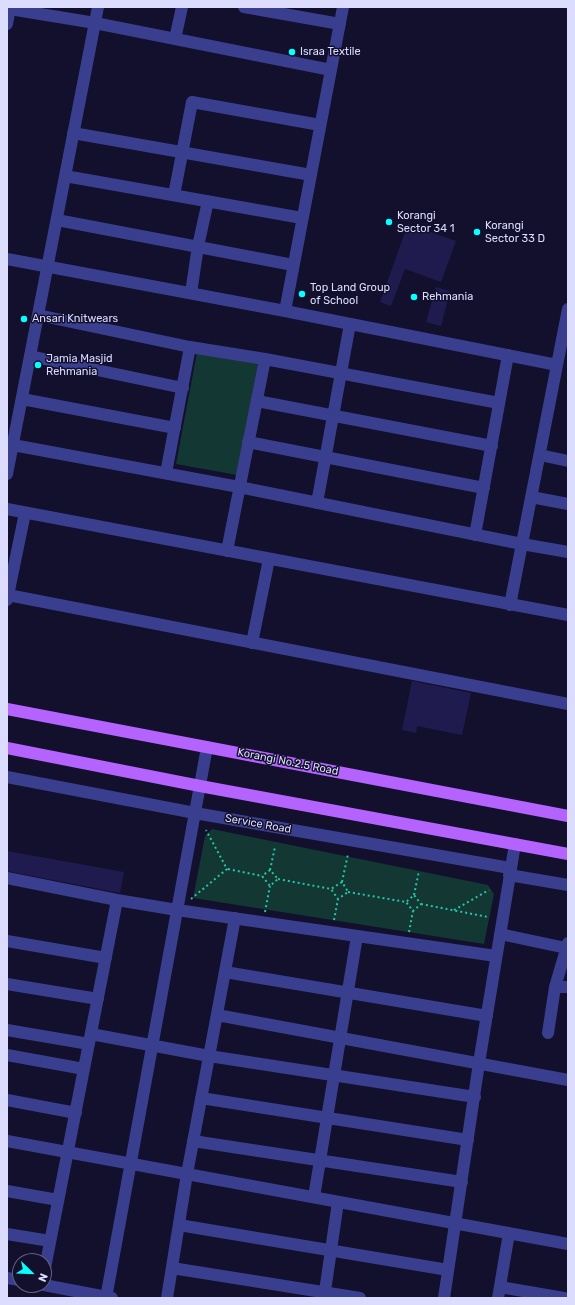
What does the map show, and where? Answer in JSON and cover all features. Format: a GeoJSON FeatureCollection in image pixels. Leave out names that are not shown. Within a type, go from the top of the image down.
{"type":"FeatureCollection","features":[{"type":"Feature","properties":{"kind":"main road","name":"Korangi No.2.5 Road"},"geometry":{"type":"LineString","coordinates":[[7,709],[568,816]]}},
{"type":"Feature","properties":{"kind":"main road"},"geometry":{"type":"LineString","coordinates":[[7,748],[200,786],[568,854]]}},
{"type":"Feature","properties":{"kind":"street"},"geometry":{"type":"LineString","coordinates":[[7,474],[98,7]]}},
{"type":"Feature","properties":{"kind":"street"},"geometry":{"type":"LineString","coordinates":[[175,39],[182,7]]}},
{"type":"Feature","properties":{"kind":"street"},"geometry":{"type":"LineString","coordinates":[[244,7],[299,12],[340,24]]}},
{"type":"Feature","properties":{"kind":"street"},"geometry":{"type":"LineString","coordinates":[[284,311],[343,7]]}},
{"type":"Feature","properties":{"kind":"street"},"geometry":{"type":"LineString","coordinates":[[7,24],[10,8],[95,23],[331,70]]}},
{"type":"Feature","properties":{"kind":"street"},"geometry":{"type":"LineString","coordinates":[[174,195],[192,102],[320,126]]}},
{"type":"Feature","properties":{"kind":"street"},"geometry":{"type":"LineString","coordinates":[[73,133],[311,175]]}},
{"type":"Feature","properties":{"kind":"street"},"geometry":{"type":"LineString","coordinates":[[65,176],[302,218]]}},
{"type":"Feature","properties":{"kind":"street"},"geometry":{"type":"LineString","coordinates":[[191,293],[198,246],[208,201]]}},
{"type":"Feature","properties":{"kind":"street"},"geometry":{"type":"LineString","coordinates":[[56,220],[293,265]]}},
{"type":"Feature","properties":{"kind":"street"},"geometry":{"type":"LineString","coordinates":[[7,259],[191,293],[557,365]]}},
{"type":"Feature","properties":{"kind":"street"},"geometry":{"type":"LineString","coordinates":[[510,605],[568,309]]}},
{"type":"Feature","properties":{"kind":"street"},"geometry":{"type":"LineString","coordinates":[[38,315],[190,347],[265,359],[500,403]]}},
{"type":"Feature","properties":{"kind":"street"},"geometry":{"type":"LineString","coordinates":[[317,502],[350,324]]}},
{"type":"Feature","properties":{"kind":"street"},"geometry":{"type":"LineString","coordinates":[[166,473],[190,347]]}},
{"type":"Feature","properties":{"kind":"street"},"geometry":{"type":"LineString","coordinates":[[475,535],[508,355]]}},
{"type":"Feature","properties":{"kind":"street"},"geometry":{"type":"LineString","coordinates":[[30,356],[182,388]]}},
{"type":"Feature","properties":{"kind":"street"},"geometry":{"type":"LineString","coordinates":[[227,551],[265,359]]}},
{"type":"Feature","properties":{"kind":"street"},"geometry":{"type":"LineString","coordinates":[[22,399],[175,428]]}},
{"type":"Feature","properties":{"kind":"street"},"geometry":{"type":"LineString","coordinates":[[257,401],[492,446]]}},
{"type":"Feature","properties":{"kind":"street"},"geometry":{"type":"LineString","coordinates":[[248,442],[484,488]]}},
{"type":"Feature","properties":{"kind":"street"},"geometry":{"type":"LineString","coordinates":[[13,445],[317,502],[475,535],[568,552]]}},
{"type":"Feature","properties":{"kind":"street"},"geometry":{"type":"LineString","coordinates":[[540,455],[568,461]]}},
{"type":"Feature","properties":{"kind":"street"},"geometry":{"type":"LineString","coordinates":[[531,497],[568,504]]}},
{"type":"Feature","properties":{"kind":"street"},"geometry":{"type":"LineString","coordinates":[[7,510],[568,615]]}},
{"type":"Feature","properties":{"kind":"street"},"geometry":{"type":"LineString","coordinates":[[25,513],[8,598],[568,704]]}},
{"type":"Feature","properties":{"kind":"street"},"geometry":{"type":"LineString","coordinates":[[252,643],[269,559]]}},
{"type":"Feature","properties":{"kind":"street"},"geometry":{"type":"LineString","coordinates":[[52,1287],[108,1298],[130,1163],[207,747]]}},
{"type":"Feature","properties":{"kind":"street","name":"Service Road"},"geometry":{"type":"LineString","coordinates":[[7,777],[509,872],[568,885]]}},
{"type":"Feature","properties":{"kind":"street"},"geometry":{"type":"LineString","coordinates":[[444,1298],[479,1063],[509,872],[515,844]]}},
{"type":"Feature","properties":{"kind":"street"},"geometry":{"type":"LineString","coordinates":[[7,878],[117,900],[177,910],[496,956]]}},
{"type":"Feature","properties":{"kind":"street"},"geometry":{"type":"LineString","coordinates":[[48,1253],[117,900]]}},
{"type":"Feature","properties":{"kind":"street"},"geometry":{"type":"LineString","coordinates":[[167,1298],[193,1141],[235,918]]}},
{"type":"Feature","properties":{"kind":"street"},"geometry":{"type":"LineString","coordinates":[[500,934],[567,945],[555,987],[548,1032]]}},
{"type":"Feature","properties":{"kind":"street"},"geometry":{"type":"LineString","coordinates":[[314,1197],[357,936]]}},
{"type":"Feature","properties":{"kind":"street"},"geometry":{"type":"LineString","coordinates":[[7,941],[106,958]]}},
{"type":"Feature","properties":{"kind":"street"},"geometry":{"type":"LineString","coordinates":[[225,972],[487,1016]]}},
{"type":"Feature","properties":{"kind":"street"},"geometry":{"type":"LineString","coordinates":[[7,984],[98,999]]}},
{"type":"Feature","properties":{"kind":"street"},"geometry":{"type":"LineString","coordinates":[[555,987],[568,987]]}},
{"type":"Feature","properties":{"kind":"street"},"geometry":{"type":"LineString","coordinates":[[217,1015],[568,1080]]}},
{"type":"Feature","properties":{"kind":"street"},"geometry":{"type":"LineString","coordinates":[[7,1030],[152,1046],[475,1096]]}},
{"type":"Feature","properties":{"kind":"street"},"geometry":{"type":"LineString","coordinates":[[7,1055],[84,1069]]}},
{"type":"Feature","properties":{"kind":"street"},"geometry":{"type":"LineString","coordinates":[[201,1098],[468,1140]]}},
{"type":"Feature","properties":{"kind":"street"},"geometry":{"type":"LineString","coordinates":[[7,1100],[76,1113]]}},
{"type":"Feature","properties":{"kind":"street"},"geometry":{"type":"LineString","coordinates":[[7,1141],[568,1244]]}},
{"type":"Feature","properties":{"kind":"street"},"geometry":{"type":"LineString","coordinates":[[193,1141],[462,1182]]}},
{"type":"Feature","properties":{"kind":"street"},"geometry":{"type":"LineString","coordinates":[[7,1190],[58,1200]]}},
{"type":"Feature","properties":{"kind":"street"},"geometry":{"type":"LineString","coordinates":[[324,1295],[338,1202]]}},
{"type":"Feature","properties":{"kind":"street"},"geometry":{"type":"LineString","coordinates":[[179,1225],[448,1270]]}},
{"type":"Feature","properties":{"kind":"street"},"geometry":{"type":"LineString","coordinates":[[509,1233],[499,1292],[564,1298]]}},
{"type":"Feature","properties":{"kind":"street"},"geometry":{"type":"LineString","coordinates":[[7,1234],[50,1241]]}},
{"type":"Feature","properties":{"kind":"street"},"geometry":{"type":"LineString","coordinates":[[172,1268],[324,1295],[360,1298]]}},
{"type":"Feature","properties":{"kind":"path"},"geometry":{"type":"LineString","coordinates":[[206,830],[227,869]]}},
{"type":"Feature","properties":{"kind":"path"},"geometry":{"type":"LineString","coordinates":[[262,876],[270,870],[275,847]]}},
{"type":"Feature","properties":{"kind":"path"},"geometry":{"type":"LineString","coordinates":[[348,854],[342,882],[348,892]]}},
{"type":"Feature","properties":{"kind":"path"},"geometry":{"type":"LineString","coordinates":[[227,869],[262,876],[270,886]]}},
{"type":"Feature","properties":{"kind":"path"},"geometry":{"type":"LineString","coordinates":[[191,899],[227,869]]}},
{"type":"Feature","properties":{"kind":"path"},"geometry":{"type":"LineString","coordinates":[[270,870],[278,879],[331,889],[342,882]]}},
{"type":"Feature","properties":{"kind":"path"},"geometry":{"type":"LineString","coordinates":[[406,902],[414,895],[419,871]]}},
{"type":"Feature","properties":{"kind":"path"},"geometry":{"type":"LineString","coordinates":[[264,912],[270,886],[278,879]]}},
{"type":"Feature","properties":{"kind":"path"},"geometry":{"type":"LineString","coordinates":[[331,889],[338,899]]}},
{"type":"Feature","properties":{"kind":"path"},"geometry":{"type":"LineString","coordinates":[[453,910],[489,890]]}},
{"type":"Feature","properties":{"kind":"path"},"geometry":{"type":"LineString","coordinates":[[334,920],[338,899],[348,892],[406,902],[413,911]]}},
{"type":"Feature","properties":{"kind":"path"},"geometry":{"type":"LineString","coordinates":[[414,895],[421,904],[488,917]]}},
{"type":"Feature","properties":{"kind":"path"},"geometry":{"type":"LineString","coordinates":[[409,932],[413,911],[421,904]]}},
{"type":"Feature","properties":{"kind":"green space"},"geometry":{"type":"Polygon","coordinates":[[[197,352],[258,363],[237,475],[176,464],[197,352]]]}},
{"type":"Feature","properties":{"kind":"green space"},"geometry":{"type":"Polygon","coordinates":[[[212,829],[488,885],[494,894],[484,944],[193,898],[205,836],[212,829]]]}},
{"type":"Feature","properties":{"kind":"building"},"geometry":{"type":"Polygon","coordinates":[[[408,224],[456,241],[441,282],[405,269],[391,306],[380,302],[408,224]]]}},
{"type":"Feature","properties":{"kind":"building"},"geometry":{"type":"Polygon","coordinates":[[[436,287],[450,291],[441,326],[426,322],[436,287]]]}},
{"type":"Feature","properties":{"kind":"building"},"geometry":{"type":"Polygon","coordinates":[[[412,681],[471,693],[462,735],[417,726],[416,733],[402,730],[412,681]]]}},
{"type":"Feature","properties":{"kind":"building"},"geometry":{"type":"Polygon","coordinates":[[[7,851],[124,872],[120,893],[7,871],[7,851]]]}},
{"type":"Feature","properties":{"kind":"place","name":"Israa Textile"},"geometry":{"type":"Point","coordinates":[292,52]}},
{"type":"Feature","properties":{"kind":"place","name":"Korangi Sector 34 1"},"geometry":{"type":"Point","coordinates":[389,222]}},
{"type":"Feature","properties":{"kind":"place","name":"Korangi Sector 33 D"},"geometry":{"type":"Point","coordinates":[477,232]}},
{"type":"Feature","properties":{"kind":"place","name":"Top Land Group of School"},"geometry":{"type":"Point","coordinates":[302,294]}},
{"type":"Feature","properties":{"kind":"place","name":"Rehmania"},"geometry":{"type":"Point","coordinates":[414,297]}},
{"type":"Feature","properties":{"kind":"place","name":"Ansari Knitwears"},"geometry":{"type":"Point","coordinates":[24,319]}},
{"type":"Feature","properties":{"kind":"place","name":"Jamia Masjid Rehmania"},"geometry":{"type":"Point","coordinates":[38,365]}}]}
